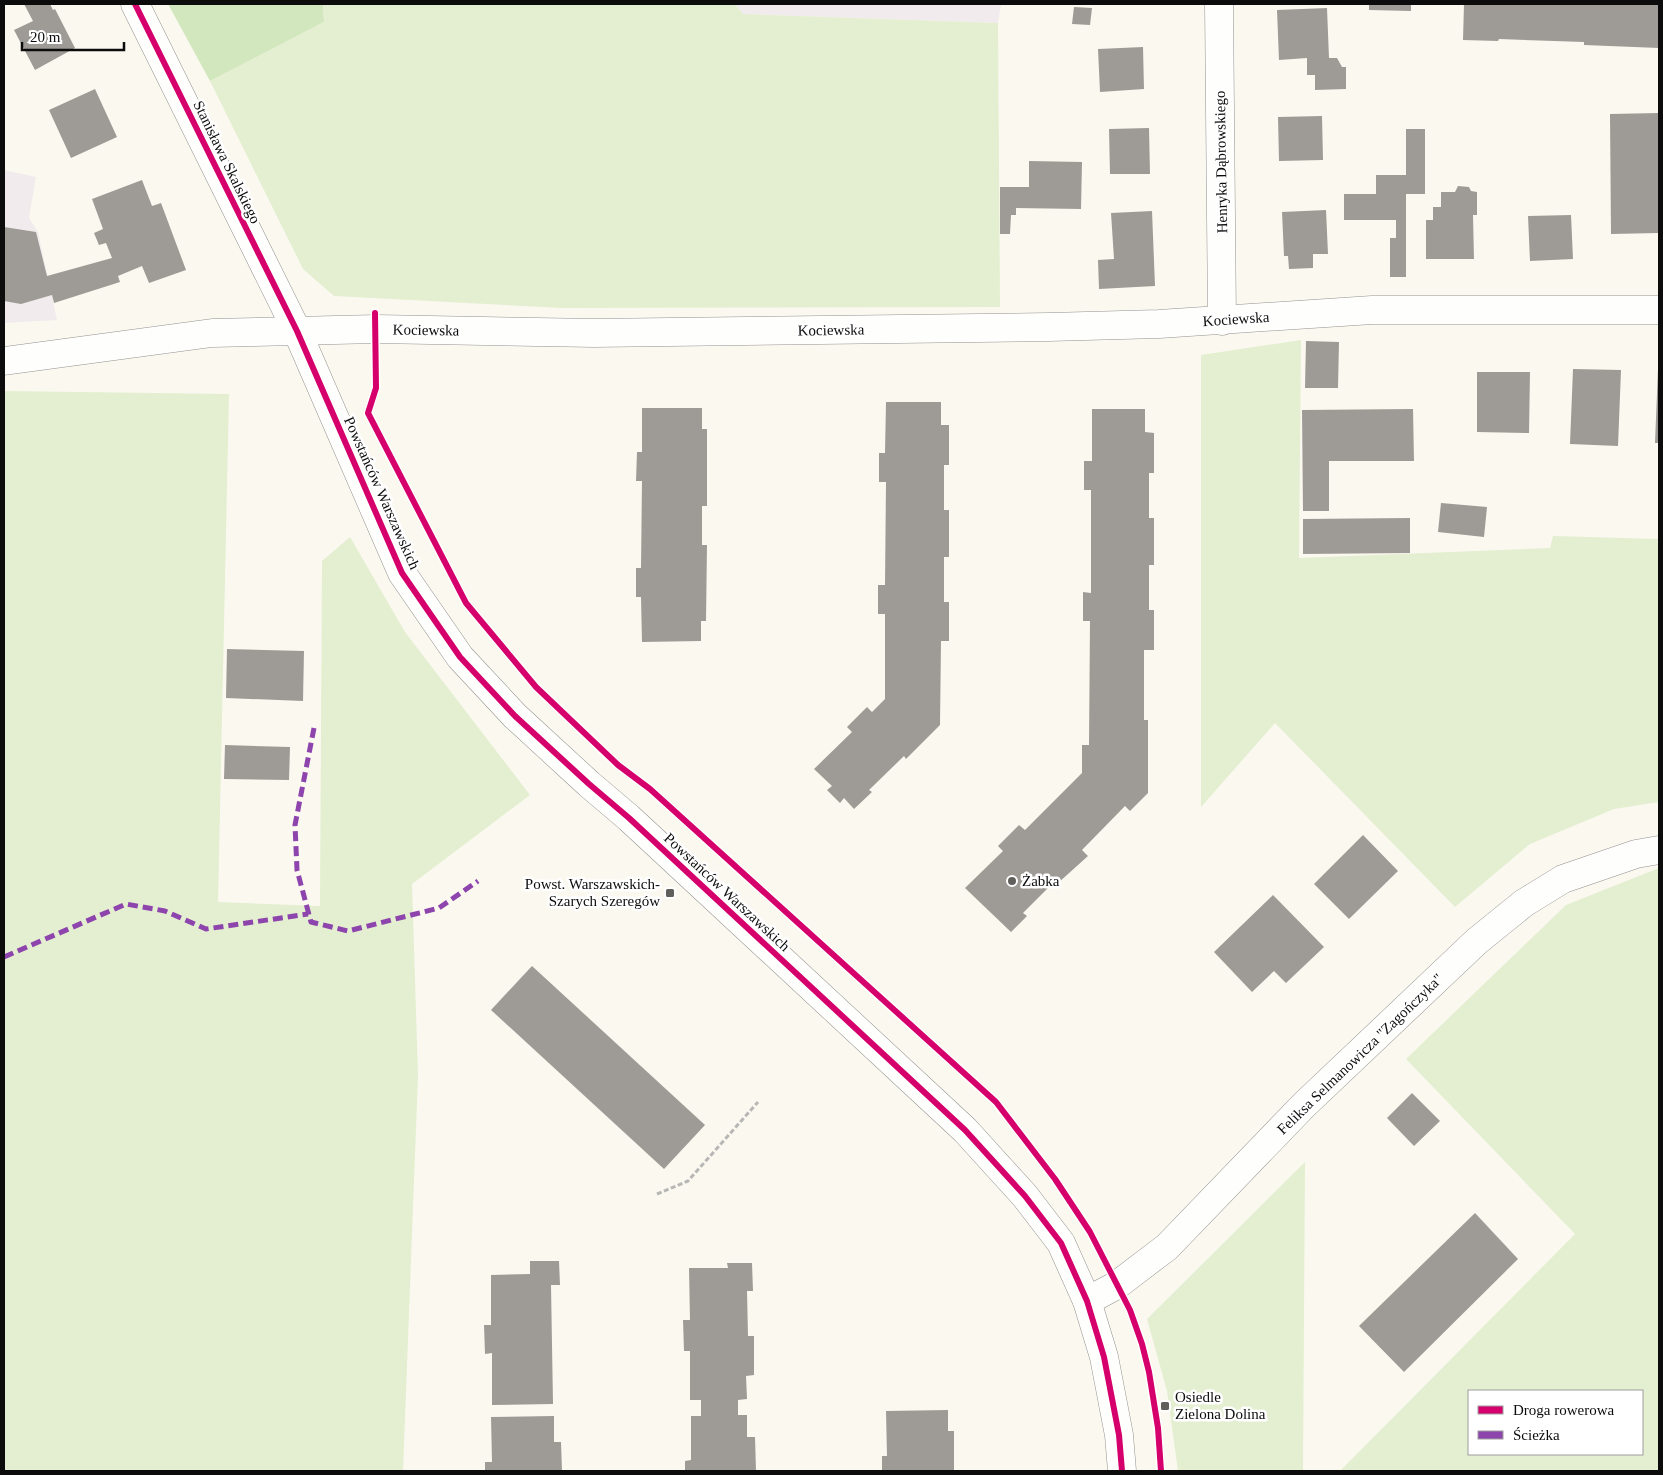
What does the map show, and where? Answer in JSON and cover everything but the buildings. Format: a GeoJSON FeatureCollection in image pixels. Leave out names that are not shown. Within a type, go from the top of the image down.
{"type":"FeatureCollection","features":[{"type":"Feature","properties":{"kind":"street","name":"Stanisława Skalskiego"},"geometry":{"type":"LineString","coordinates":[[135,4],[297,331]]}},
{"type":"Feature","properties":{"kind":"street","name":"Henryka Dąbrowskiego"},"geometry":{"type":"LineString","coordinates":[[1219,4],[1222,321]]}},
{"type":"Feature","properties":{"kind":"street","name":"Kociewska"},"geometry":{"type":"LineString","coordinates":[[4,361],[212,333],[376,329],[594,333],[1049,327],[1222,321],[1372,310],[1659,310]]}},
{"type":"Feature","properties":{"kind":"street","name":"Powstańców Warszawskich"},"geometry":{"type":"LineString","coordinates":[[297,331],[402,573],[460,657],[515,716],[629,818],[965,1130],[1025,1196],[1060,1243],[1087,1301],[1104,1357],[1120,1435],[1122,1471]]}},
{"type":"Feature","properties":{"kind":"street","name":"Feliksa Selmanowicza \"Zagończyka\""},"geometry":{"type":"LineString","coordinates":[[1087,1301],[1117,1285],[1167,1247],[1304,1106],[1477,941],[1524,903],[1563,879],[1636,854],[1659,850]]}},
{"type":"Feature","properties":{"kind":"path"},"geometry":{"type":"LineString","coordinates":[[657,1194],[688,1180],[758,1102]]}},
{"type":"Feature","properties":{"kind":"shaded area"},"geometry":{"type":"Polygon","coordinates":[[[735,4],[1001,4],[998,23],[743,14],[735,4]]]}},
{"type":"Feature","properties":{"kind":"shaded area"},"geometry":{"type":"Polygon","coordinates":[[[4,170],[36,177],[29,218],[38,232],[57,320],[4,323],[4,170]]]}},
{"type":"Feature","properties":{"kind":"green space"},"geometry":{"type":"Polygon","coordinates":[[[168,4],[323,4],[324,22],[210,81],[168,4]]]}},
{"type":"Feature","properties":{"kind":"green space"},"geometry":{"type":"Polygon","coordinates":[[[323,4],[735,4],[743,14],[998,23],[1000,307],[562,308],[334,296],[303,269],[210,81],[324,22],[323,4]]]}},
{"type":"Feature","properties":{"kind":"green space"},"geometry":{"type":"Polygon","coordinates":[[[1301,340],[1299,558],[1550,548],[1553,536],[1659,539],[1659,802],[1614,809],[1530,844],[1455,907],[1275,723],[1201,807],[1201,355],[1301,340]]]}},
{"type":"Feature","properties":{"kind":"green space"},"geometry":{"type":"Polygon","coordinates":[[[4,391],[229,394],[218,902],[320,906],[322,561],[350,537],[405,632],[530,795],[412,884],[418,1076],[403,1471],[4,1471],[4,391]]]}},
{"type":"Feature","properties":{"kind":"green space"},"geometry":{"type":"Polygon","coordinates":[[[1659,868],[1659,1471],[1340,1471],[1575,1234],[1406,1059],[1566,905],[1659,868]]]}},
{"type":"Feature","properties":{"kind":"green space"},"geometry":{"type":"Polygon","coordinates":[[[1305,1162],[1303,1471],[1178,1471],[1167,1391],[1147,1319],[1305,1162]]]}},
{"type":"Feature","properties":{"kind":"marked path"},"geometry":{"type":"LineString","coordinates":[[314,728],[295,825],[297,870],[311,922],[348,931],[439,908],[478,881]]}},
{"type":"Feature","properties":{"kind":"marked path"},"geometry":{"type":"LineString","coordinates":[[4,957],[126,904],[165,911],[206,929],[308,914]]}},
{"type":"Feature","properties":{"kind":"cycle path"},"geometry":{"type":"LineString","coordinates":[[135,4],[297,331],[402,573],[460,657],[515,716],[629,818],[965,1130],[1025,1196],[1061,1243],[1087,1301],[1104,1357],[1119,1435],[1122,1471]]}},
{"type":"Feature","properties":{"kind":"cycle path"},"geometry":{"type":"LineString","coordinates":[[375,313],[376,388],[368,413],[466,603],[536,687],[618,765],[650,789],[996,1102],[1055,1179],[1090,1232],[1130,1310],[1142,1344],[1149,1372],[1158,1428],[1161,1471]]}},
{"type":"Feature","properties":{"kind":"place","name":"Żabka"},"geometry":{"type":"Point","coordinates":[1012,881]}},
{"type":"Feature","properties":{"kind":"place","name":"Powst. Warszawskich- Szarych Szeregów"},"geometry":{"type":"Point","coordinates":[670,893]}},
{"type":"Feature","properties":{"kind":"place","name":"Osiedle Zielona Dolina"},"geometry":{"type":"Point","coordinates":[1165,1406]}}]}
